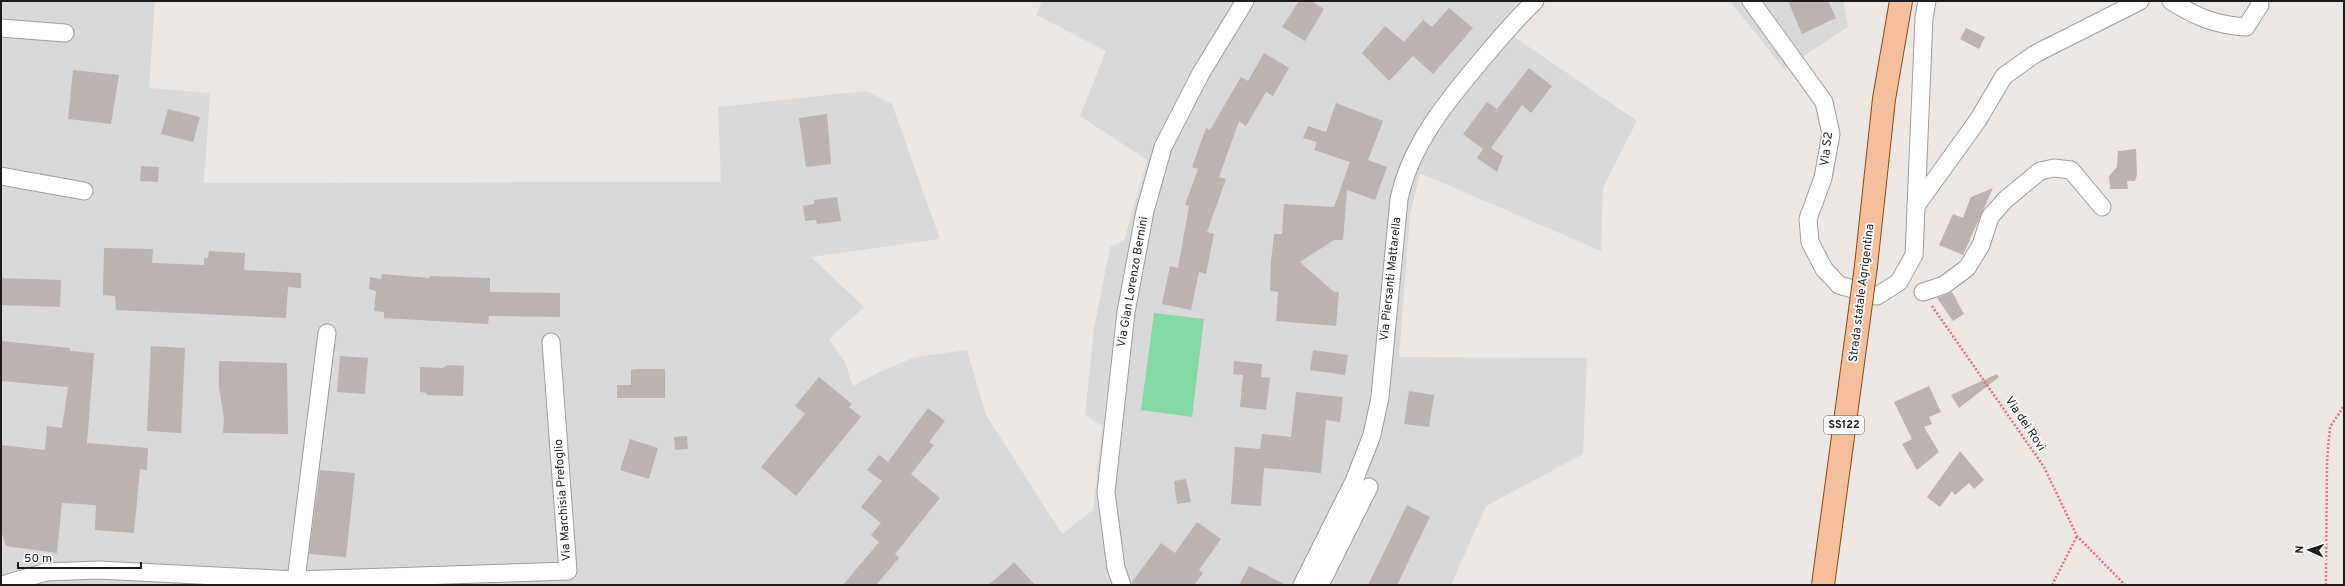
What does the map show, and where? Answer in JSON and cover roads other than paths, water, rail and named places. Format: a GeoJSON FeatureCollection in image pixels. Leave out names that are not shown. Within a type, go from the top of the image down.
{"type":"FeatureCollection","features":[{"type":"Feature","properties":{"kind":"main road","name":"Strada statale Agrigentina"},"geometry":{"type":"LineString","coordinates":[[1823,585],[1866,266],[1884,99],[1901,1]]}},
{"type":"Feature","properties":{"kind":"street","name":"Via Gian Lorenzo Bernini"},"geometry":{"type":"LineString","coordinates":[[1122,585],[1116,568],[1106,492],[1126,312],[1145,211],[1163,147],[1201,73],[1245,1]]}},
{"type":"Feature","properties":{"kind":"street","name":"Via Piersanti Mattarella"},"geometry":{"type":"LineString","coordinates":[[1302,585],[1354,481],[1372,435],[1380,397],[1399,199],[1405,174],[1421,140],[1438,114],[1503,35],[1535,1]]}},
{"type":"Feature","properties":{"kind":"street","name":"Via S2"},"geometry":{"type":"LineString","coordinates":[[1751,1],[1824,102],[1831,134],[1823,178],[1808,219],[1810,242],[1824,269],[1840,285],[1877,296],[1899,282],[1914,255],[1916,206]]}},
{"type":"Feature","properties":{"kind":"street"},"geometry":{"type":"LineString","coordinates":[[1916,206],[1924,18],[1927,1]]}},
{"type":"Feature","properties":{"kind":"street"},"geometry":{"type":"LineString","coordinates":[[1916,206],[1978,120],[2004,76],[2035,54],[2140,1]]}},
{"type":"Feature","properties":{"kind":"street"},"geometry":{"type":"LineString","coordinates":[[2171,1],[2194,16],[2228,26],[2246,27],[2260,5],[2259,1]]}},
{"type":"Feature","properties":{"kind":"street"},"geometry":{"type":"LineString","coordinates":[[1,28],[65,33]]}},
{"type":"Feature","properties":{"kind":"street"},"geometry":{"type":"LineString","coordinates":[[1923,292],[1944,285],[1967,268],[1981,245],[1990,217],[2005,200],[2040,171],[2054,168],[2071,170],[2102,207]]}},
{"type":"Feature","properties":{"kind":"street"},"geometry":{"type":"LineString","coordinates":[[1,176],[84,191]]}},
{"type":"Feature","properties":{"kind":"street"},"geometry":{"type":"LineString","coordinates":[[296,580],[327,332]]}},
{"type":"Feature","properties":{"kind":"street","name":"Via Marchisia Prefoglio"},"geometry":{"type":"LineString","coordinates":[[2,585],[27,582],[46,572],[99,570],[296,580],[568,571],[551,342]]}},
{"type":"Feature","properties":{"kind":"street"},"geometry":{"type":"LineString","coordinates":[[1320,585],[1369,487]]}}]}
